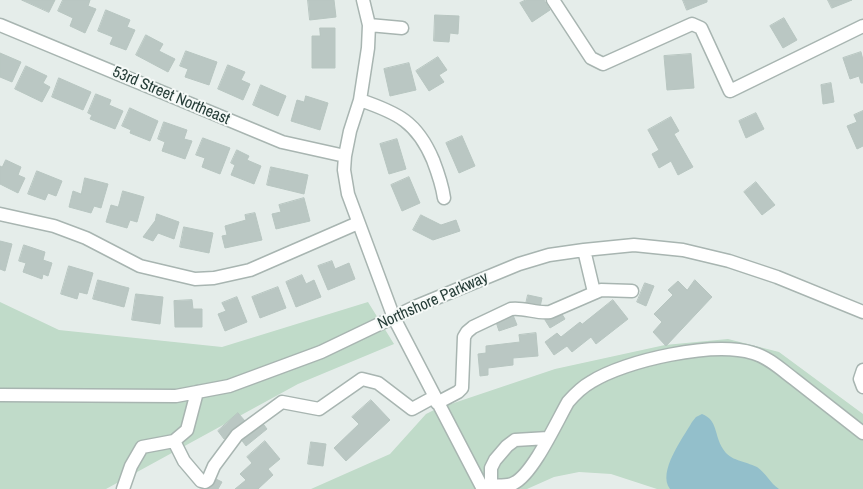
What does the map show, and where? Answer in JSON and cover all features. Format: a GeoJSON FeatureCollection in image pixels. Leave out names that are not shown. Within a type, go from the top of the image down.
{"type":"FeatureCollection","features":[{"type":"Feature","properties":{"kind":"street"},"geometry":{"type":"LineString","coordinates":[[363,0],[369,25],[360,100],[350,131],[345,156],[344,170],[348,194],[394,318],[435,400],[488,488]]}},
{"type":"Feature","properties":{"kind":"street"},"geometry":{"type":"LineString","coordinates":[[553,0],[591,58],[603,64],[692,24],[701,28],[730,92],[863,26]]}},
{"type":"Feature","properties":{"kind":"street","name":"53rd Street Northeast"},"geometry":{"type":"LineString","coordinates":[[0,25],[282,142],[345,156]]}},
{"type":"Feature","properties":{"kind":"street"},"geometry":{"type":"LineString","coordinates":[[369,25],[402,28]]}},
{"type":"Feature","properties":{"kind":"street"},"geometry":{"type":"LineString","coordinates":[[360,100],[394,113],[417,130],[428,148],[440,176],[444,198]]}},
{"type":"Feature","properties":{"kind":"street"},"geometry":{"type":"LineString","coordinates":[[0,214],[54,226],[86,238],[140,266],[195,279],[214,278],[250,270],[358,223]]}},
{"type":"Feature","properties":{"kind":"street","name":"Northshore Parkway"},"geometry":{"type":"LineString","coordinates":[[0,395],[176,396],[229,386],[321,352],[444,295],[519,264],[549,255],[634,245],[692,252],[729,260],[863,312]]}},
{"type":"Feature","properties":{"kind":"street"},"geometry":{"type":"LineString","coordinates":[[584,250],[594,292]]}},
{"type":"Feature","properties":{"kind":"street"},"geometry":{"type":"LineString","coordinates":[[174,441],[184,461],[201,481],[205,482],[208,480],[214,466],[237,436],[282,402],[319,409],[362,379],[378,382],[412,409],[458,392],[462,388],[464,337],[472,327],[511,309],[518,308],[543,313],[550,312],[601,290],[632,291]]}},
{"type":"Feature","properties":{"kind":"street"},"geometry":{"type":"LineString","coordinates":[[488,488],[514,484],[526,474],[568,402],[592,381],[621,368],[681,353],[724,348],[753,353],[767,360],[863,433]]}},
{"type":"Feature","properties":{"kind":"street"},"geometry":{"type":"LineString","coordinates":[[863,370],[860,379],[863,386]]}},
{"type":"Feature","properties":{"kind":"street"},"geometry":{"type":"LineString","coordinates":[[122,489],[131,466],[142,447],[174,441],[187,430],[197,392]]}},
{"type":"Feature","properties":{"kind":"street"},"geometry":{"type":"LineString","coordinates":[[488,488],[491,468],[495,460],[514,440],[548,438]]}},
{"type":"Feature","properties":{"kind":"green space"},"geometry":{"type":"Polygon","coordinates":[[[0,302],[59,330],[222,347],[368,302],[394,344],[298,384],[106,489],[0,489],[0,302]]]}},
{"type":"Feature","properties":{"kind":"green space"},"geometry":{"type":"Polygon","coordinates":[[[728,339],[779,352],[863,414],[863,489],[657,489],[611,474],[579,472],[554,477],[527,489],[311,489],[390,454],[426,414],[436,409],[555,369],[665,345],[728,339]]]}},
{"type":"Feature","properties":{"kind":"water"},"geometry":{"type":"Polygon","coordinates":[[[702,414],[711,420],[720,444],[726,453],[757,467],[779,489],[670,489],[667,482],[667,474],[673,455],[692,422],[702,414]]]}},
{"type":"Feature","properties":{"kind":"building"},"geometry":{"type":"Polygon","coordinates":[[[22,0],[55,0],[49,12],[22,0]]]}},
{"type":"Feature","properties":{"kind":"building"},"geometry":{"type":"Polygon","coordinates":[[[63,0],[90,0],[88,6],[96,9],[85,33],[70,26],[73,18],[58,11],[63,0]]]}},
{"type":"Feature","properties":{"kind":"building"},"geometry":{"type":"Polygon","coordinates":[[[308,0],[334,0],[336,17],[310,20],[308,0]]]}},
{"type":"Feature","properties":{"kind":"building"},"geometry":{"type":"Polygon","coordinates":[[[526,0],[544,0],[550,10],[532,22],[520,3],[526,0]]]}},
{"type":"Feature","properties":{"kind":"building"},"geometry":{"type":"Polygon","coordinates":[[[683,0],[707,0],[707,2],[687,10],[683,0]]]}},
{"type":"Feature","properties":{"kind":"building"},"geometry":{"type":"Polygon","coordinates":[[[828,0],[852,0],[832,8],[828,0]]]}},
{"type":"Feature","properties":{"kind":"building"},"geometry":{"type":"Polygon","coordinates":[[[106,10],[130,20],[127,27],[135,30],[126,50],[110,44],[113,37],[98,31],[106,10]]]}},
{"type":"Feature","properties":{"kind":"building"},"geometry":{"type":"Polygon","coordinates":[[[435,15],[459,16],[458,34],[450,33],[449,42],[434,41],[435,15]]]}},
{"type":"Feature","properties":{"kind":"building"},"geometry":{"type":"Polygon","coordinates":[[[784,18],[797,40],[783,48],[770,26],[784,18]]]}},
{"type":"Feature","properties":{"kind":"building"},"geometry":{"type":"Polygon","coordinates":[[[320,28],[335,28],[335,68],[312,68],[312,36],[320,36],[320,28]]]}},
{"type":"Feature","properties":{"kind":"building"},"geometry":{"type":"Polygon","coordinates":[[[146,35],[163,44],[159,51],[175,59],[168,72],[136,55],[146,35]]]}},
{"type":"Feature","properties":{"kind":"building"},"geometry":{"type":"Polygon","coordinates":[[[186,51],[217,62],[209,85],[185,77],[188,69],[180,66],[186,51]]]}},
{"type":"Feature","properties":{"kind":"building"},"geometry":{"type":"Polygon","coordinates":[[[861,52],[863,83],[861,83],[859,76],[850,79],[843,58],[861,52]]]}},
{"type":"Feature","properties":{"kind":"building"},"geometry":{"type":"Polygon","coordinates":[[[0,53],[21,62],[12,82],[0,77],[0,53]]]}},
{"type":"Feature","properties":{"kind":"building"},"geometry":{"type":"Polygon","coordinates":[[[691,54],[694,88],[667,90],[664,56],[691,54]]]}},
{"type":"Feature","properties":{"kind":"building"},"geometry":{"type":"Polygon","coordinates":[[[438,57],[447,70],[439,75],[444,82],[429,91],[416,71],[438,57]]]}},
{"type":"Feature","properties":{"kind":"building"},"geometry":{"type":"Polygon","coordinates":[[[409,63],[416,90],[390,96],[384,69],[409,63]]]}},
{"type":"Feature","properties":{"kind":"building"},"geometry":{"type":"Polygon","coordinates":[[[228,65],[245,72],[241,80],[250,84],[243,100],[218,89],[228,65]]]}},
{"type":"Feature","properties":{"kind":"building"},"geometry":{"type":"Polygon","coordinates":[[[26,66],[47,76],[43,83],[50,87],[42,102],[15,89],[26,66]]]}},
{"type":"Feature","properties":{"kind":"building"},"geometry":{"type":"Polygon","coordinates":[[[59,78],[91,92],[83,110],[52,97],[59,78]]]}},
{"type":"Feature","properties":{"kind":"building"},"geometry":{"type":"Polygon","coordinates":[[[831,83],[834,102],[823,104],[821,85],[831,83]]]}},
{"type":"Feature","properties":{"kind":"building"},"geometry":{"type":"Polygon","coordinates":[[[261,85],[286,96],[278,116],[253,105],[261,85]]]}},
{"type":"Feature","properties":{"kind":"building"},"geometry":{"type":"Polygon","coordinates":[[[96,94],[111,100],[109,105],[123,111],[115,129],[90,119],[92,115],[88,113],[96,94]]]}},
{"type":"Feature","properties":{"kind":"building"},"geometry":{"type":"Polygon","coordinates":[[[306,96],[328,103],[320,130],[291,121],[297,100],[304,102],[306,96]]]}},
{"type":"Feature","properties":{"kind":"building"},"geometry":{"type":"Polygon","coordinates":[[[130,108],[158,121],[150,141],[130,133],[131,130],[122,126],[130,108]]]}},
{"type":"Feature","properties":{"kind":"building"},"geometry":{"type":"Polygon","coordinates":[[[863,111],[863,146],[857,149],[847,126],[857,122],[854,115],[863,111]]]}},
{"type":"Feature","properties":{"kind":"building"},"geometry":{"type":"Polygon","coordinates":[[[756,113],[764,129],[746,138],[739,121],[756,113]]]}},
{"type":"Feature","properties":{"kind":"building"},"geometry":{"type":"Polygon","coordinates":[[[671,117],[679,131],[674,134],[693,167],[678,175],[671,161],[659,168],[652,154],[659,150],[648,130],[671,117]]]}},
{"type":"Feature","properties":{"kind":"building"},"geometry":{"type":"Polygon","coordinates":[[[164,122],[187,130],[184,139],[192,141],[185,159],[162,151],[165,142],[158,139],[164,122]]]}},
{"type":"Feature","properties":{"kind":"building"},"geometry":{"type":"Polygon","coordinates":[[[462,136],[475,166],[459,173],[446,143],[462,136]]]}},
{"type":"Feature","properties":{"kind":"building"},"geometry":{"type":"Polygon","coordinates":[[[203,138],[230,148],[220,174],[202,167],[205,158],[196,155],[203,138]]]}},
{"type":"Feature","properties":{"kind":"building"},"geometry":{"type":"Polygon","coordinates":[[[397,139],[406,169],[389,174],[380,144],[397,139]]]}},
{"type":"Feature","properties":{"kind":"building"},"geometry":{"type":"Polygon","coordinates":[[[237,150],[249,156],[247,160],[261,166],[254,184],[231,175],[235,165],[231,163],[237,150]]]}},
{"type":"Feature","properties":{"kind":"building"},"geometry":{"type":"Polygon","coordinates":[[[6,160],[21,167],[18,175],[25,178],[18,193],[0,184],[0,166],[2,167],[6,160]]]}},
{"type":"Feature","properties":{"kind":"building"},"geometry":{"type":"Polygon","coordinates":[[[271,167],[308,175],[304,194],[267,185],[271,167]]]}},
{"type":"Feature","properties":{"kind":"building"},"geometry":{"type":"Polygon","coordinates":[[[37,171],[62,181],[56,196],[48,193],[45,200],[28,194],[37,171]]]}},
{"type":"Feature","properties":{"kind":"building"},"geometry":{"type":"Polygon","coordinates":[[[409,177],[420,203],[402,211],[391,185],[409,177]]]}},
{"type":"Feature","properties":{"kind":"building"},"geometry":{"type":"Polygon","coordinates":[[[85,178],[108,184],[101,208],[94,206],[91,213],[69,207],[73,191],[81,194],[85,178]]]}},
{"type":"Feature","properties":{"kind":"building"},"geometry":{"type":"Polygon","coordinates":[[[756,182],[775,205],[762,215],[744,192],[756,182]]]}},
{"type":"Feature","properties":{"kind":"building"},"geometry":{"type":"Polygon","coordinates":[[[123,191],[144,197],[137,222],[130,220],[127,228],[106,222],[111,205],[118,207],[123,191]]]}},
{"type":"Feature","properties":{"kind":"building"},"geometry":{"type":"Polygon","coordinates":[[[304,198],[310,221],[276,229],[272,214],[281,212],[279,205],[304,198]]]}},
{"type":"Feature","properties":{"kind":"building"},"geometry":{"type":"Polygon","coordinates":[[[255,213],[262,240],[225,248],[222,236],[227,235],[225,226],[246,220],[245,215],[255,213]]]}},
{"type":"Feature","properties":{"kind":"building"},"geometry":{"type":"Polygon","coordinates":[[[157,214],[179,222],[174,239],[158,233],[153,241],[143,237],[155,221],[157,214]]]}},
{"type":"Feature","properties":{"kind":"building"},"geometry":{"type":"Polygon","coordinates":[[[421,215],[441,225],[456,220],[460,231],[433,240],[413,230],[421,215]]]}},
{"type":"Feature","properties":{"kind":"building"},"geometry":{"type":"Polygon","coordinates":[[[184,227],[213,233],[209,253],[180,247],[184,227]]]}},
{"type":"Feature","properties":{"kind":"building"},"geometry":{"type":"Polygon","coordinates":[[[0,241],[12,244],[5,271],[0,269],[0,241]]]}},
{"type":"Feature","properties":{"kind":"building"},"geometry":{"type":"Polygon","coordinates":[[[24,245],[45,252],[43,260],[52,263],[48,276],[43,274],[42,279],[23,272],[26,263],[19,261],[24,245]]]}},
{"type":"Feature","properties":{"kind":"building"},"geometry":{"type":"Polygon","coordinates":[[[332,261],[335,269],[349,263],[355,279],[328,290],[318,266],[332,261]]]}},
{"type":"Feature","properties":{"kind":"building"},"geometry":{"type":"Polygon","coordinates":[[[69,266],[93,273],[87,294],[79,292],[77,299],[61,294],[69,266]]]}},
{"type":"Feature","properties":{"kind":"building"},"geometry":{"type":"Polygon","coordinates":[[[302,275],[306,284],[314,280],[321,297],[296,307],[286,282],[302,275]]]}},
{"type":"Feature","properties":{"kind":"building"},"geometry":{"type":"Polygon","coordinates":[[[98,280],[129,288],[124,307],[93,299],[98,280]]]}},
{"type":"Feature","properties":{"kind":"building"},"geometry":{"type":"Polygon","coordinates":[[[695,280],[712,297],[666,346],[653,332],[662,322],[654,314],[673,295],[668,290],[678,281],[687,290],[695,280]]]}},
{"type":"Feature","properties":{"kind":"building"},"geometry":{"type":"Polygon","coordinates":[[[645,283],[654,286],[646,306],[637,302],[645,283]]]}},
{"type":"Feature","properties":{"kind":"building"},"geometry":{"type":"Polygon","coordinates":[[[278,287],[286,308],[260,318],[252,297],[278,287]]]}},
{"type":"Feature","properties":{"kind":"building"},"geometry":{"type":"Polygon","coordinates":[[[136,294],[163,297],[160,324],[132,320],[136,294]]]}},
{"type":"Feature","properties":{"kind":"building"},"geometry":{"type":"Polygon","coordinates":[[[528,295],[542,298],[540,307],[526,304],[528,295]]]}},
{"type":"Feature","properties":{"kind":"building"},"geometry":{"type":"Polygon","coordinates":[[[237,297],[247,322],[225,331],[218,314],[226,311],[222,303],[237,297]]]}},
{"type":"Feature","properties":{"kind":"building"},"geometry":{"type":"Polygon","coordinates":[[[192,300],[193,309],[202,309],[202,327],[175,327],[174,301],[192,300]]]}},
{"type":"Feature","properties":{"kind":"building"},"geometry":{"type":"Polygon","coordinates":[[[613,300],[628,319],[596,344],[591,337],[572,352],[567,346],[554,355],[545,342],[557,333],[561,337],[580,322],[582,324],[613,300]]]}},
{"type":"Feature","properties":{"kind":"building"},"geometry":{"type":"Polygon","coordinates":[[[560,311],[565,319],[550,328],[545,320],[560,311]]]}},
{"type":"Feature","properties":{"kind":"building"},"geometry":{"type":"Polygon","coordinates":[[[513,315],[517,325],[499,331],[496,322],[513,315]]]}},
{"type":"Feature","properties":{"kind":"building"},"geometry":{"type":"Polygon","coordinates":[[[536,333],[538,356],[513,358],[513,365],[488,368],[488,375],[480,376],[478,354],[486,353],[486,346],[520,342],[519,335],[536,333]]]}},
{"type":"Feature","properties":{"kind":"building"},"geometry":{"type":"Polygon","coordinates":[[[371,400],[390,420],[346,461],[334,448],[359,424],[352,417],[371,400]]]}},
{"type":"Feature","properties":{"kind":"building"},"geometry":{"type":"Polygon","coordinates":[[[238,413],[245,421],[224,439],[218,431],[238,413]]]}},
{"type":"Feature","properties":{"kind":"building"},"geometry":{"type":"Polygon","coordinates":[[[261,421],[267,429],[246,446],[240,438],[261,421]]]}},
{"type":"Feature","properties":{"kind":"building"},"geometry":{"type":"Polygon","coordinates":[[[265,441],[280,459],[268,469],[273,475],[258,489],[235,489],[246,480],[240,474],[252,463],[247,457],[265,441]]]}},
{"type":"Feature","properties":{"kind":"building"},"geometry":{"type":"Polygon","coordinates":[[[311,442],[326,444],[323,466],[308,464],[311,442]]]}},
{"type":"Feature","properties":{"kind":"building"},"geometry":{"type":"Polygon","coordinates":[[[214,478],[222,482],[218,489],[208,489],[214,478]]]}}]}
